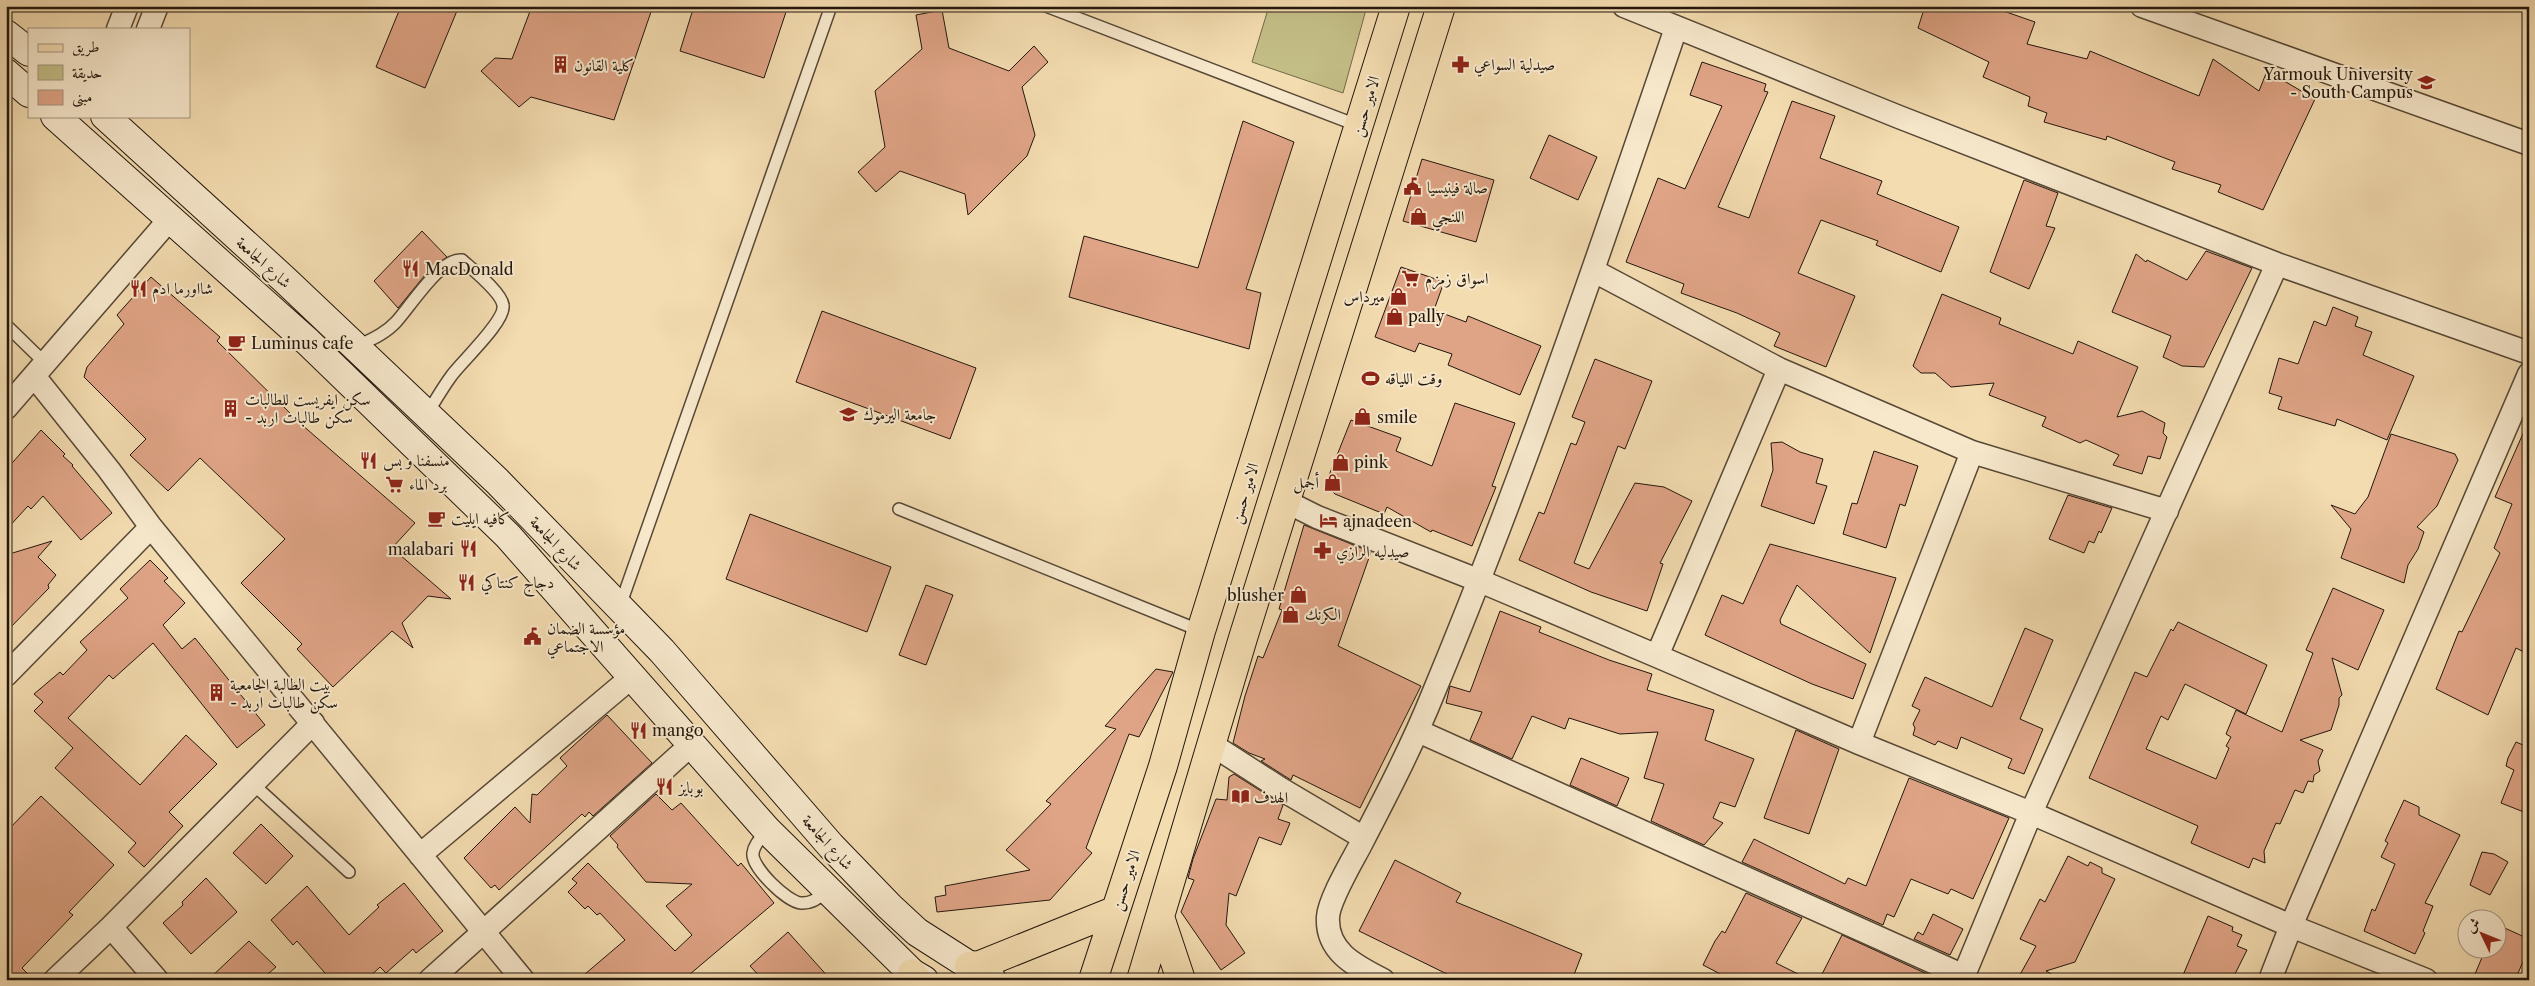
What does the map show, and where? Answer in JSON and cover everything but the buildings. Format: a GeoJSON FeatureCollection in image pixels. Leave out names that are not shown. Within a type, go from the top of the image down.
{"type":"FeatureCollection","features":[{"type":"Feature","properties":{"kind":"main road","name":"الامير حسن"},"geometry":{"type":"LineString","coordinates":[[1093,980],[1163,766],[1201,631],[1396,6]]}},
{"type":"Feature","properties":{"kind":"main road"},"geometry":{"type":"LineString","coordinates":[[1141,980],[1211,744],[1441,6]]}},
{"type":"Feature","properties":{"kind":"main road"},"geometry":{"type":"LineString","coordinates":[[6,34],[28,51]]}},
{"type":"Feature","properties":{"kind":"main road"},"geometry":{"type":"LineString","coordinates":[[6,73],[28,91]]}},
{"type":"Feature","properties":{"kind":"main road","name":"شارع الجامعة"},"geometry":{"type":"LineString","coordinates":[[57,118],[308,342],[508,536],[767,830],[918,977]]}},
{"type":"Feature","properties":{"kind":"main road","name":"شارع الجامعة"},"geometry":{"type":"LineString","coordinates":[[112,119],[498,481],[722,718],[777,785],[855,872],[917,932],[992,980]]}},
{"type":"Feature","properties":{"kind":"main road"},"geometry":{"type":"LineString","coordinates":[[969,966],[980,965],[1114,911]]}},
{"type":"Feature","properties":{"kind":"main road"},"geometry":{"type":"LineString","coordinates":[[1160,918],[1181,980]]}},
{"type":"Feature","properties":{"kind":"street"},"geometry":{"type":"LineString","coordinates":[[118,28],[127,6]]}},
{"type":"Feature","properties":{"kind":"street"},"geometry":{"type":"LineString","coordinates":[[148,28],[157,6]]}},
{"type":"Feature","properties":{"kind":"street"},"geometry":{"type":"LineString","coordinates":[[1624,6],[2277,264],[2529,353]]}},
{"type":"Feature","properties":{"kind":"street"},"geometry":{"type":"LineString","coordinates":[[2142,6],[2529,144]]}},
{"type":"Feature","properties":{"kind":"street"},"geometry":{"type":"LineString","coordinates":[[1383,980],[1353,965],[1339,952],[1330,936],[1328,916],[1341,883],[1418,731],[1480,582],[1594,271],[1676,28]]}},
{"type":"Feature","properties":{"kind":"street"},"geometry":{"type":"LineString","coordinates":[[6,408],[170,220]]}},
{"type":"Feature","properties":{"kind":"street"},"geometry":{"type":"LineString","coordinates":[[1418,731],[1963,978],[2031,813],[2277,264]]}},
{"type":"Feature","properties":{"kind":"street"},"geometry":{"type":"LineString","coordinates":[[1594,271],[1779,369],[1972,452],[2167,511]]}},
{"type":"Feature","properties":{"kind":"street"},"geometry":{"type":"LineString","coordinates":[[1657,656],[1779,369]]}},
{"type":"Feature","properties":{"kind":"street"},"geometry":{"type":"LineString","coordinates":[[39,370],[151,527],[523,980]]}},
{"type":"Feature","properties":{"kind":"street"},"geometry":{"type":"LineString","coordinates":[[2270,980],[2291,926],[2529,374]]}},
{"type":"Feature","properties":{"kind":"street"},"geometry":{"type":"LineString","coordinates":[[1859,743],[1972,452]]}},
{"type":"Feature","properties":{"kind":"street"},"geometry":{"type":"LineString","coordinates":[[1287,502],[1657,656],[1859,743],[2031,813],[2291,926],[2426,980]]}},
{"type":"Feature","properties":{"kind":"street"},"geometry":{"type":"LineString","coordinates":[[6,675],[151,527]]}},
{"type":"Feature","properties":{"kind":"street"},"geometry":{"type":"LineString","coordinates":[[420,855],[633,676]]}},
{"type":"Feature","properties":{"kind":"street"},"geometry":{"type":"LineString","coordinates":[[55,980],[111,927],[313,724]]}},
{"type":"Feature","properties":{"kind":"street"},"geometry":{"type":"LineString","coordinates":[[430,980],[692,744]]}},
{"type":"Feature","properties":{"kind":"street"},"geometry":{"type":"LineString","coordinates":[[1211,744],[1281,789],[1364,838]]}},
{"type":"Feature","properties":{"kind":"street"},"geometry":{"type":"LineString","coordinates":[[111,927],[157,980]]}},
{"type":"Feature","properties":{"kind":"lane"},"geometry":{"type":"LineString","coordinates":[[619,608],[642,548],[831,6]]}},
{"type":"Feature","properties":{"kind":"lane"},"geometry":{"type":"LineString","coordinates":[[1046,6],[1359,126]]}},
{"type":"Feature","properties":{"kind":"lane"},"geometry":{"type":"LineString","coordinates":[[356,347],[378,336],[395,323],[444,265],[455,259],[462,260],[503,302],[504,309],[492,328],[451,375],[427,414]]}},
{"type":"Feature","properties":{"kind":"lane"},"geometry":{"type":"LineString","coordinates":[[6,325],[39,370]]}},
{"type":"Feature","properties":{"kind":"lane"},"geometry":{"type":"LineString","coordinates":[[899,509],[1201,631]]}},
{"type":"Feature","properties":{"kind":"lane"},"geometry":{"type":"LineString","coordinates":[[253,784],[349,872]]}},
{"type":"Feature","properties":{"kind":"green space"},"geometry":{"type":"Polygon","coordinates":[[[1269,6],[1367,6],[1343,93],[1252,62],[1269,6]]]}},
{"type":"Feature","properties":{"kind":"place","name":"صيدلية السواعي"},"geometry":{"type":"Point","coordinates":[1460,64]}},
{"type":"Feature","properties":{"kind":"place","name":"كلية القانون"},"geometry":{"type":"Point","coordinates":[560,65]}},
{"type":"Feature","properties":{"kind":"place","name":"Yarmouk University - South Campus"},"geometry":{"type":"Point","coordinates":[2427,83]}},
{"type":"Feature","properties":{"kind":"place","name":"صالة فينيسيا"},"geometry":{"type":"Point","coordinates":[1413,187]}},
{"type":"Feature","properties":{"kind":"place","name":"اللنجي"},"geometry":{"type":"Point","coordinates":[1418,216]}},
{"type":"Feature","properties":{"kind":"place","name":"MacDonald"},"geometry":{"type":"Point","coordinates":[411,269]}},
{"type":"Feature","properties":{"kind":"place","name":"اسواق زمزم"},"geometry":{"type":"Point","coordinates":[1411,278]}},
{"type":"Feature","properties":{"kind":"place","name":"شااورما ادم"},"geometry":{"type":"Point","coordinates":[138,288]}},
{"type":"Feature","properties":{"kind":"place","name":"ميرداس"},"geometry":{"type":"Point","coordinates":[1399,296]}},
{"type":"Feature","properties":{"kind":"place","name":"pally"},"geometry":{"type":"Point","coordinates":[1394,316]}},
{"type":"Feature","properties":{"kind":"place","name":"Luminus cafe"},"geometry":{"type":"Point","coordinates":[237,343]}},
{"type":"Feature","properties":{"kind":"place","name":"وقت اللياقه"},"geometry":{"type":"Point","coordinates":[1371,378]}},
{"type":"Feature","properties":{"kind":"place","name":"سكن ايفريست للطالبات - سكن طالبات اربد"},"geometry":{"type":"Point","coordinates":[231,408]}},
{"type":"Feature","properties":{"kind":"place","name":"جامعة اليرموك"},"geometry":{"type":"Point","coordinates":[849,414]}},
{"type":"Feature","properties":{"kind":"place","name":"smile"},"geometry":{"type":"Point","coordinates":[1363,417]}},
{"type":"Feature","properties":{"kind":"place","name":"منسفنا و بس"},"geometry":{"type":"Point","coordinates":[369,460]}},
{"type":"Feature","properties":{"kind":"place","name":"pink"},"geometry":{"type":"Point","coordinates":[1340,462]}},
{"type":"Feature","properties":{"kind":"place","name":"أجمل"},"geometry":{"type":"Point","coordinates":[1333,482]}},
{"type":"Feature","properties":{"kind":"place","name":"برد الماء"},"geometry":{"type":"Point","coordinates":[395,484]}},
{"type":"Feature","properties":{"kind":"place","name":"كافيه ايليت"},"geometry":{"type":"Point","coordinates":[437,518]}},
{"type":"Feature","properties":{"kind":"place","name":"ajnadeen"},"geometry":{"type":"Point","coordinates":[1329,521]}},
{"type":"Feature","properties":{"kind":"place","name":"malabari"},"geometry":{"type":"Point","coordinates":[468,549]}},
{"type":"Feature","properties":{"kind":"place","name":"صيدليه الرازي"},"geometry":{"type":"Point","coordinates":[1322,551]}},
{"type":"Feature","properties":{"kind":"place","name":"دجاج كنتاكي"},"geometry":{"type":"Point","coordinates":[467,582]}},
{"type":"Feature","properties":{"kind":"place","name":"blusher"},"geometry":{"type":"Point","coordinates":[1298,595]}},
{"type":"Feature","properties":{"kind":"place","name":"الكرنك"},"geometry":{"type":"Point","coordinates":[1291,614]}},
{"type":"Feature","properties":{"kind":"place","name":"مؤسسة الضمان الاجتماعي"},"geometry":{"type":"Point","coordinates":[533,637]}},
{"type":"Feature","properties":{"kind":"place","name":"بيت الطالبة الجامعية - سكن طالبات اربد"},"geometry":{"type":"Point","coordinates":[216,693]}},
{"type":"Feature","properties":{"kind":"place","name":"mango"},"geometry":{"type":"Point","coordinates":[638,730]}},
{"type":"Feature","properties":{"kind":"place","name":"بوبايز"},"geometry":{"type":"Point","coordinates":[665,787]}},
{"type":"Feature","properties":{"kind":"place","name":"الهدف"},"geometry":{"type":"Point","coordinates":[1240,797]}}]}
